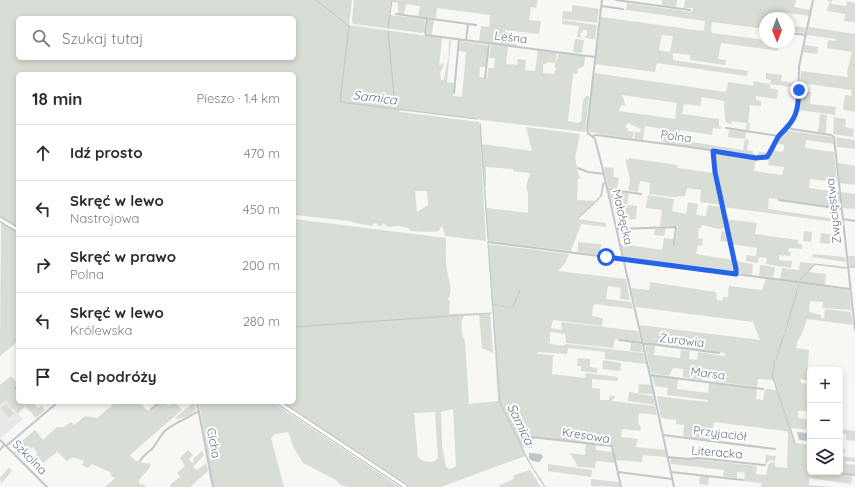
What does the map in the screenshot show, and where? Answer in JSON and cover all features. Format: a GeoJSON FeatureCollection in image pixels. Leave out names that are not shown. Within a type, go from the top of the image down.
{"type":"FeatureCollection","features":[{"type":"Feature","properties":{"kind":"main road"},"geometry":{"type":"LineString","coordinates":[[0,219],[16,229]]}},
{"type":"Feature","properties":{"kind":"main road"},"geometry":{"type":"LineString","coordinates":[[281,404],[406,487]]}},
{"type":"Feature","properties":{"kind":"street","name":"Małołęcka"},"geometry":{"type":"LineString","coordinates":[[602,0],[587,126],[588,132],[593,136],[596,142],[608,190],[674,487]]}},
{"type":"Feature","properties":{"kind":"street"},"geometry":{"type":"LineString","coordinates":[[616,0],[690,10]]}},
{"type":"Feature","properties":{"kind":"street"},"geometry":{"type":"LineString","coordinates":[[726,128],[779,136],[788,127],[798,109],[799,67],[813,0]]}},
{"type":"Feature","properties":{"kind":"street"},"geometry":{"type":"LineString","coordinates":[[601,6],[623,9]]}},
{"type":"Feature","properties":{"kind":"street"},"geometry":{"type":"LineString","coordinates":[[396,14],[476,25]]}},
{"type":"Feature","properties":{"kind":"street","name":"Leśna"},"geometry":{"type":"LineString","coordinates":[[427,19],[426,35],[595,57]]}},
{"type":"Feature","properties":{"kind":"street"},"geometry":{"type":"LineString","coordinates":[[466,40],[468,24]]}},
{"type":"Feature","properties":{"kind":"street"},"geometry":{"type":"LineString","coordinates":[[795,34],[806,35]]}},
{"type":"Feature","properties":{"kind":"street"},"geometry":{"type":"LineString","coordinates":[[454,94],[459,39]]}},
{"type":"Feature","properties":{"kind":"street"},"geometry":{"type":"LineString","coordinates":[[486,78],[489,43]]}},
{"type":"Feature","properties":{"kind":"street","name":"Zwycięstwa"},"geometry":{"type":"LineString","coordinates":[[788,127],[792,129],[831,135],[834,137],[855,330]]}},
{"type":"Feature","properties":{"kind":"street","name":"Polna"},"geometry":{"type":"LineString","coordinates":[[593,136],[613,137],[756,158],[767,157],[779,136]]}},
{"type":"Feature","properties":{"kind":"street"},"geometry":{"type":"LineString","coordinates":[[713,151],[715,170],[736,274]]}},
{"type":"Feature","properties":{"kind":"street"},"geometry":{"type":"LineString","coordinates":[[578,168],[588,172],[604,174]]}},
{"type":"Feature","properties":{"kind":"street"},"geometry":{"type":"LineString","coordinates":[[608,190],[641,194]]}},
{"type":"Feature","properties":{"kind":"street"},"geometry":{"type":"LineString","coordinates":[[779,200],[842,208]]}},
{"type":"Feature","properties":{"kind":"street"},"geometry":{"type":"LineString","coordinates":[[843,219],[855,221]]}},
{"type":"Feature","properties":{"kind":"street"},"geometry":{"type":"LineString","coordinates":[[617,229],[676,227],[674,245]]}},
{"type":"Feature","properties":{"kind":"street"},"geometry":{"type":"LineString","coordinates":[[488,242],[850,289]]}},
{"type":"Feature","properties":{"kind":"street","name":"Żurawia"},"geometry":{"type":"LineString","coordinates":[[619,340],[719,354]]}},
{"type":"Feature","properties":{"kind":"street","name":"Marsa"},"geometry":{"type":"LineString","coordinates":[[650,374],[764,389]]}},
{"type":"Feature","properties":{"kind":"street"},"geometry":{"type":"LineString","coordinates":[[0,450],[56,404]]}},
{"type":"Feature","properties":{"kind":"street"},"geometry":{"type":"LineString","coordinates":[[151,409],[157,404]]}},
{"type":"Feature","properties":{"kind":"street","name":"Cicha"},"geometry":{"type":"LineString","coordinates":[[197,404],[213,487]]}},
{"type":"Feature","properties":{"kind":"street"},"geometry":{"type":"LineString","coordinates":[[140,461],[143,455],[151,450],[165,431],[198,411]]}},
{"type":"Feature","properties":{"kind":"street","name":"Przyjaciół"},"geometry":{"type":"LineString","coordinates":[[663,435],[775,449]]}},
{"type":"Feature","properties":{"kind":"street","name":"Kresowa"},"geometry":{"type":"LineString","coordinates":[[531,436],[612,446],[621,487]]}},
{"type":"Feature","properties":{"kind":"street","name":"Szkolna"},"geometry":{"type":"LineString","coordinates":[[0,440],[47,487]]}},
{"type":"Feature","properties":{"kind":"street","name":"Literacka"},"geometry":{"type":"LineString","coordinates":[[667,457],[689,459],[698,458],[764,466]]}},
{"type":"Feature","properties":{"kind":"street"},"geometry":{"type":"LineString","coordinates":[[618,472],[672,480]]}},
{"type":"Feature","properties":{"kind":"street"},"geometry":{"type":"LineString","coordinates":[[670,472],[743,480]]}},
{"type":"Feature","properties":{"kind":"street"},"geometry":{"type":"LineString","coordinates":[[843,473],[855,475]]}},
{"type":"Feature","properties":{"kind":"shaded area"},"geometry":{"type":"Polygon","coordinates":[[[0,0],[352,0],[349,25],[442,38],[439,66],[443,63],[444,64],[440,73],[441,80],[444,80],[449,57],[449,43],[451,40],[447,82],[454,83],[453,96],[462,97],[466,52],[459,51],[460,41],[488,45],[486,67],[480,67],[479,77],[487,78],[488,68],[494,68],[495,58],[489,58],[491,45],[508,47],[506,64],[517,65],[518,59],[526,60],[525,70],[535,71],[538,50],[557,52],[555,63],[547,62],[546,64],[543,64],[543,73],[554,74],[556,68],[554,67],[559,53],[585,56],[584,66],[578,69],[577,74],[573,74],[568,121],[578,123],[581,121],[583,100],[586,96],[589,96],[585,132],[399,110],[400,112],[479,122],[486,241],[445,236],[443,228],[441,227],[439,231],[411,231],[408,228],[399,226],[388,227],[383,223],[382,226],[378,226],[377,223],[373,224],[372,226],[350,221],[296,215],[296,72],[16,72],[16,226],[0,216],[0,0]],[[415,191],[417,212],[428,205],[427,191],[415,191]]]}},
{"type":"Feature","properties":{"kind":"shaded area"},"geometry":{"type":"Polygon","coordinates":[[[354,0],[538,0],[536,8],[531,7],[529,20],[541,21],[539,34],[505,30],[505,32],[515,34],[516,46],[479,41],[481,26],[489,27],[490,15],[437,8],[436,18],[418,16],[420,6],[406,4],[404,14],[398,14],[398,3],[392,2],[390,15],[425,19],[424,32],[422,33],[353,24],[354,0]]]}},
{"type":"Feature","properties":{"kind":"shaded area"},"geometry":{"type":"Polygon","coordinates":[[[662,0],[677,0],[676,7],[662,5],[662,0]]]}},
{"type":"Feature","properties":{"kind":"shaded area"},"geometry":{"type":"Polygon","coordinates":[[[685,0],[796,0],[794,7],[810,10],[809,16],[795,14],[795,12],[759,12],[759,28],[712,22],[712,33],[759,39],[759,48],[778,48],[778,51],[721,43],[718,59],[726,60],[725,65],[690,60],[690,55],[673,53],[673,60],[748,71],[747,76],[657,63],[655,72],[595,64],[601,17],[703,31],[705,21],[626,10],[627,3],[692,12],[693,8],[684,8],[685,0]],[[662,35],[659,50],[670,52],[673,36],[662,35]]]}},
{"type":"Feature","properties":{"kind":"shaded area"},"geometry":{"type":"Polygon","coordinates":[[[826,0],[832,0],[831,4],[846,6],[847,1],[855,3],[855,22],[844,21],[845,14],[827,11],[830,1],[826,0]]]}},
{"type":"Feature","properties":{"kind":"shaded area"},"geometry":{"type":"Polygon","coordinates":[[[572,5],[599,9],[597,23],[562,19],[563,11],[572,12],[572,5]]]}},
{"type":"Feature","properties":{"kind":"shaded area"},"geometry":{"type":"Polygon","coordinates":[[[428,20],[434,20],[432,34],[428,34],[426,32],[428,20]]]}},
{"type":"Feature","properties":{"kind":"shaded area"},"geometry":{"type":"Polygon","coordinates":[[[562,20],[597,25],[595,39],[585,38],[585,36],[587,36],[587,30],[583,30],[582,33],[580,33],[582,38],[577,37],[579,26],[562,24],[562,20]]]}},
{"type":"Feature","properties":{"kind":"shaded area"},"geometry":{"type":"Polygon","coordinates":[[[795,26],[806,28],[805,33],[795,32],[795,26]]]}},
{"type":"Feature","properties":{"kind":"shaded area"},"geometry":{"type":"Polygon","coordinates":[[[809,27],[855,34],[855,112],[845,110],[843,108],[846,95],[852,96],[851,90],[800,83],[801,71],[848,77],[847,72],[852,52],[827,48],[828,40],[835,41],[836,39],[807,35],[809,27]]]}},
{"type":"Feature","properties":{"kind":"shaded area"},"geometry":{"type":"Polygon","coordinates":[[[575,39],[584,40],[582,53],[573,52],[575,39]]]}},
{"type":"Feature","properties":{"kind":"shaded area"},"geometry":{"type":"Polygon","coordinates":[[[805,45],[818,47],[817,54],[803,52],[805,45]]]}},
{"type":"Feature","properties":{"kind":"shaded area"},"geometry":{"type":"Polygon","coordinates":[[[594,73],[726,92],[728,82],[754,86],[753,81],[770,84],[770,88],[778,90],[777,99],[756,96],[756,100],[761,101],[761,106],[750,105],[748,123],[750,123],[749,130],[746,130],[747,123],[732,121],[731,124],[727,123],[725,120],[724,101],[702,97],[700,106],[684,104],[682,114],[719,119],[719,126],[722,127],[721,129],[713,128],[712,135],[680,130],[679,140],[743,150],[745,139],[749,140],[747,150],[753,151],[753,154],[758,155],[759,152],[768,153],[764,157],[727,153],[662,142],[664,129],[645,126],[643,140],[634,139],[635,132],[640,132],[641,129],[628,123],[626,128],[628,128],[628,131],[634,132],[632,139],[589,132],[588,128],[594,73]],[[622,95],[626,106],[621,105],[619,111],[675,119],[677,103],[622,95]]]}},
{"type":"Feature","properties":{"kind":"shaded area"},"geometry":{"type":"Polygon","coordinates":[[[766,73],[782,75],[781,81],[797,83],[797,88],[770,84],[771,80],[766,79],[766,73]]]}},
{"type":"Feature","properties":{"kind":"shaded area"},"geometry":{"type":"Polygon","coordinates":[[[800,91],[811,92],[810,104],[836,107],[835,115],[799,110],[800,91]]]}},
{"type":"Feature","properties":{"kind":"shaded area"},"geometry":{"type":"Polygon","coordinates":[[[820,114],[827,115],[826,133],[818,132],[820,114]]]}},
{"type":"Feature","properties":{"kind":"shaded area"},"geometry":{"type":"Polygon","coordinates":[[[834,117],[846,119],[845,127],[854,129],[853,137],[833,134],[834,117]]]}},
{"type":"Feature","properties":{"kind":"shaded area"},"geometry":{"type":"Polygon","coordinates":[[[481,122],[482,144],[532,151],[526,127],[580,134],[575,158],[580,179],[578,179],[577,200],[595,201],[600,196],[603,182],[605,182],[605,184],[602,196],[597,202],[594,202],[596,203],[578,219],[606,223],[606,227],[581,224],[571,251],[488,241],[479,126],[481,122]],[[486,167],[485,187],[487,208],[528,213],[528,193],[526,187],[530,173],[513,171],[513,169],[486,167]]]}},
{"type":"Feature","properties":{"kind":"shaded area"},"geometry":{"type":"Polygon","coordinates":[[[729,130],[746,132],[745,139],[728,137],[729,130]]]}},
{"type":"Feature","properties":{"kind":"shaded area"},"geometry":{"type":"Polygon","coordinates":[[[785,130],[833,137],[834,144],[806,140],[805,148],[834,152],[837,182],[810,179],[809,188],[839,192],[841,208],[769,198],[768,209],[842,220],[842,223],[724,207],[716,175],[714,155],[716,153],[756,158],[754,171],[782,175],[784,167],[768,165],[772,150],[782,152],[784,149],[784,145],[775,143],[785,130]]]}},
{"type":"Feature","properties":{"kind":"shaded area"},"geometry":{"type":"Polygon","coordinates":[[[837,137],[855,140],[855,149],[837,147],[837,137]]]}},
{"type":"Feature","properties":{"kind":"shaded area"},"geometry":{"type":"Polygon","coordinates":[[[629,158],[677,165],[678,168],[714,173],[722,205],[700,202],[701,190],[687,188],[685,196],[673,197],[649,194],[650,183],[640,181],[638,192],[628,190],[630,179],[625,159],[628,160],[629,158]]]}},
{"type":"Feature","properties":{"kind":"shaded area"},"geometry":{"type":"Polygon","coordinates":[[[838,163],[855,166],[855,185],[840,183],[838,163]]]}},
{"type":"Feature","properties":{"kind":"shaded area"},"geometry":{"type":"Polygon","coordinates":[[[604,167],[614,168],[613,177],[619,178],[617,189],[608,187],[604,167]]]}},
{"type":"Feature","properties":{"kind":"shaded area"},"geometry":{"type":"Polygon","coordinates":[[[610,190],[629,193],[627,205],[637,206],[636,219],[617,219],[609,192],[610,190]]]}},
{"type":"Feature","properties":{"kind":"shaded area"},"geometry":{"type":"Polygon","coordinates":[[[841,192],[855,194],[855,209],[843,208],[841,192]]]}},
{"type":"Feature","properties":{"kind":"shaded area"},"geometry":{"type":"Polygon","coordinates":[[[648,195],[674,199],[672,211],[686,214],[688,202],[698,204],[696,215],[706,216],[708,205],[722,207],[727,232],[723,230],[725,228],[718,229],[702,225],[701,228],[699,228],[698,238],[703,239],[702,246],[698,245],[696,254],[733,260],[735,270],[734,273],[624,257],[621,244],[662,250],[664,238],[674,239],[675,246],[678,226],[660,226],[662,210],[646,208],[648,195]]]}},
{"type":"Feature","properties":{"kind":"shaded area"},"geometry":{"type":"Polygon","coordinates":[[[296,219],[446,238],[446,263],[450,281],[448,299],[450,302],[449,314],[490,313],[493,353],[482,348],[479,315],[464,316],[462,321],[462,332],[465,341],[469,404],[498,401],[488,244],[569,254],[565,263],[558,271],[626,279],[630,300],[620,299],[621,288],[608,286],[606,299],[631,302],[633,309],[595,304],[593,306],[592,316],[603,318],[602,326],[553,320],[551,328],[562,330],[561,322],[638,331],[641,342],[615,339],[613,348],[566,343],[565,334],[550,332],[550,342],[548,343],[561,346],[567,344],[643,353],[646,364],[605,359],[605,352],[568,348],[567,354],[538,352],[538,354],[554,355],[552,374],[585,378],[586,373],[618,377],[618,381],[592,379],[592,388],[600,389],[600,400],[609,400],[610,396],[615,396],[612,401],[655,406],[657,415],[639,413],[638,425],[640,425],[641,431],[622,429],[621,437],[638,439],[636,447],[665,450],[666,457],[643,455],[642,462],[616,460],[613,445],[527,436],[534,438],[532,448],[522,447],[532,466],[546,487],[544,487],[525,456],[441,487],[410,487],[285,404],[296,404],[296,219]],[[453,409],[441,412],[442,445],[446,467],[450,469],[456,466],[453,409]],[[435,412],[414,413],[418,457],[426,462],[435,461],[438,458],[435,412]]]}},
{"type":"Feature","properties":{"kind":"shaded area"},"geometry":{"type":"Polygon","coordinates":[[[726,219],[757,223],[755,234],[798,240],[798,244],[802,244],[802,249],[789,248],[788,252],[791,252],[790,256],[779,255],[779,260],[792,261],[791,268],[766,264],[767,258],[759,257],[758,263],[746,261],[746,255],[756,256],[757,248],[731,244],[726,219]]]}},
{"type":"Feature","properties":{"kind":"shaded area"},"geometry":{"type":"Polygon","coordinates":[[[1,221],[16,231],[16,343],[0,356],[1,221]]]}},
{"type":"Feature","properties":{"kind":"shaded area"},"geometry":{"type":"Polygon","coordinates":[[[666,228],[664,236],[654,235],[655,229],[666,228]]]}},
{"type":"Feature","properties":{"kind":"shaded area"},"geometry":{"type":"Polygon","coordinates":[[[722,231],[727,233],[729,242],[720,241],[722,231]]]}},
{"type":"Feature","properties":{"kind":"shaded area"},"geometry":{"type":"Polygon","coordinates":[[[804,231],[812,232],[811,242],[803,241],[804,231]]]}},
{"type":"Feature","properties":{"kind":"shaded area"},"geometry":{"type":"Polygon","coordinates":[[[821,233],[833,235],[832,244],[820,243],[821,233]]]}},
{"type":"Feature","properties":{"kind":"shaded area"},"geometry":{"type":"Polygon","coordinates":[[[578,242],[601,244],[600,255],[578,252],[578,242]]]}},
{"type":"Feature","properties":{"kind":"shaded area"},"geometry":{"type":"Polygon","coordinates":[[[813,254],[845,257],[846,262],[812,257],[813,254]]]}},
{"type":"Feature","properties":{"kind":"shaded area"},"geometry":{"type":"Polygon","coordinates":[[[848,256],[855,256],[855,268],[850,267],[848,256]]]}},
{"type":"Feature","properties":{"kind":"shaded area"},"geometry":{"type":"Polygon","coordinates":[[[735,261],[753,264],[752,275],[737,273],[735,261]]]}},
{"type":"Feature","properties":{"kind":"shaded area"},"geometry":{"type":"Polygon","coordinates":[[[800,262],[847,267],[847,269],[815,265],[809,272],[826,274],[825,285],[780,279],[782,268],[799,270],[800,262]]]}},
{"type":"Feature","properties":{"kind":"shaded area"},"geometry":{"type":"Polygon","coordinates":[[[760,265],[775,267],[773,277],[759,276],[760,265]]]}},
{"type":"Feature","properties":{"kind":"shaded area"},"geometry":{"type":"Polygon","coordinates":[[[766,279],[849,290],[851,310],[822,308],[823,302],[810,301],[809,312],[821,315],[821,318],[824,318],[825,309],[851,312],[853,325],[807,319],[796,348],[809,350],[807,380],[800,379],[801,383],[807,384],[807,411],[798,411],[798,418],[807,420],[807,430],[791,428],[796,443],[807,445],[807,475],[852,475],[851,484],[809,478],[809,485],[835,487],[761,487],[761,483],[744,481],[745,473],[737,472],[737,478],[723,476],[724,470],[671,464],[670,457],[757,466],[756,474],[766,475],[769,467],[767,466],[771,462],[775,462],[775,467],[787,468],[788,434],[786,431],[714,422],[711,440],[683,436],[684,425],[676,424],[676,420],[661,418],[657,396],[707,402],[708,400],[667,395],[668,388],[655,386],[652,376],[678,379],[677,389],[708,393],[709,383],[757,389],[756,399],[763,400],[765,389],[776,390],[773,380],[758,379],[757,387],[714,381],[715,373],[703,372],[702,380],[683,377],[683,369],[673,368],[669,376],[651,373],[646,345],[655,346],[654,355],[680,358],[681,350],[690,351],[689,359],[697,360],[698,352],[724,356],[725,353],[644,343],[639,325],[760,340],[753,322],[636,307],[631,288],[649,290],[650,282],[716,292],[717,300],[722,301],[723,297],[728,297],[729,286],[762,290],[766,279]]]}},
{"type":"Feature","properties":{"kind":"shaded area"},"geometry":{"type":"Polygon","coordinates":[[[631,343],[641,344],[643,352],[630,351],[631,343]]]}},
{"type":"Feature","properties":{"kind":"shaded area"},"geometry":{"type":"Polygon","coordinates":[[[578,358],[590,359],[590,367],[597,368],[597,373],[581,371],[581,366],[577,366],[578,358]]]}},
{"type":"Feature","properties":{"kind":"shaded area"},"geometry":{"type":"Polygon","coordinates":[[[603,360],[621,363],[620,371],[602,369],[603,360]]]}},
{"type":"Feature","properties":{"kind":"shaded area"},"geometry":{"type":"Polygon","coordinates":[[[11,376],[16,382],[16,404],[34,404],[38,408],[42,405],[45,410],[36,418],[26,407],[26,405],[18,414],[6,400],[0,405],[0,385],[11,376]]]}},
{"type":"Feature","properties":{"kind":"shaded area"},"geometry":{"type":"Polygon","coordinates":[[[639,384],[651,385],[653,394],[638,393],[639,384]]]}},
{"type":"Feature","properties":{"kind":"shaded area"},"geometry":{"type":"Polygon","coordinates":[[[629,392],[653,396],[655,405],[628,401],[629,392]]]}},
{"type":"Feature","properties":{"kind":"shaded area"},"geometry":{"type":"Polygon","coordinates":[[[6,399],[10,406],[23,419],[1,438],[0,405],[6,399]]]}},
{"type":"Feature","properties":{"kind":"shaded area"},"geometry":{"type":"Polygon","coordinates":[[[6,404],[14,413],[9,418],[1,409],[6,404]]]}},
{"type":"Feature","properties":{"kind":"shaded area"},"geometry":{"type":"Polygon","coordinates":[[[114,404],[141,404],[147,410],[151,410],[158,404],[166,404],[168,406],[170,404],[177,404],[182,410],[130,455],[137,461],[151,464],[139,481],[139,484],[145,485],[145,487],[105,487],[115,478],[111,476],[110,472],[92,464],[88,468],[82,465],[84,461],[73,457],[67,461],[57,452],[43,463],[36,455],[37,453],[33,447],[20,457],[14,451],[24,443],[22,441],[35,430],[43,440],[57,427],[64,427],[71,422],[74,425],[85,416],[97,418],[114,404]]]}},
{"type":"Feature","properties":{"kind":"shaded area"},"geometry":{"type":"Polygon","coordinates":[[[192,404],[195,404],[196,409],[189,416],[177,419],[175,418],[192,404]]]}},
{"type":"Feature","properties":{"kind":"shaded area"},"geometry":{"type":"Polygon","coordinates":[[[199,404],[275,404],[400,487],[349,487],[340,485],[336,480],[303,463],[294,448],[288,432],[275,434],[271,438],[284,487],[213,487],[199,404]]]}},
{"type":"Feature","properties":{"kind":"shaded area"},"geometry":{"type":"Polygon","coordinates":[[[843,429],[855,431],[855,441],[846,440],[846,434],[843,434],[843,429]]]}},
{"type":"Feature","properties":{"kind":"shaded area"},"geometry":{"type":"Polygon","coordinates":[[[797,432],[807,433],[807,441],[799,440],[797,432]]]}},
{"type":"Feature","properties":{"kind":"shaded area"},"geometry":{"type":"Polygon","coordinates":[[[19,437],[24,443],[14,451],[10,444],[19,437]]]}},
{"type":"Feature","properties":{"kind":"shaded area"},"geometry":{"type":"Polygon","coordinates":[[[586,443],[596,444],[596,450],[613,452],[615,463],[596,461],[595,468],[578,467],[570,453],[585,455],[586,443]]]}},
{"type":"Feature","properties":{"kind":"shaded area"},"geometry":{"type":"Polygon","coordinates":[[[188,450],[193,455],[189,459],[192,463],[194,461],[193,459],[202,451],[204,455],[193,467],[197,470],[206,463],[208,471],[190,487],[171,487],[170,485],[180,477],[177,473],[185,466],[180,458],[188,450]]]}},
{"type":"Feature","properties":{"kind":"shaded area"},"geometry":{"type":"Polygon","coordinates":[[[529,453],[541,454],[543,457],[539,462],[532,461],[529,458],[529,453]]]}},
{"type":"Feature","properties":{"kind":"shaded area"},"geometry":{"type":"Polygon","coordinates":[[[766,455],[776,456],[775,461],[770,460],[765,465],[766,455]]]}},
{"type":"Feature","properties":{"kind":"shaded area"},"geometry":{"type":"Polygon","coordinates":[[[843,456],[855,458],[855,462],[846,461],[846,464],[855,465],[855,474],[843,472],[843,456]]]}},
{"type":"Feature","properties":{"kind":"shaded area"},"geometry":{"type":"Polygon","coordinates":[[[548,464],[592,470],[591,477],[548,471],[548,464]]]}},
{"type":"Feature","properties":{"kind":"shaded area"},"geometry":{"type":"Polygon","coordinates":[[[9,467],[12,471],[1,484],[0,478],[9,467]]]}},
{"type":"Feature","properties":{"kind":"shaded area"},"geometry":{"type":"Polygon","coordinates":[[[530,470],[541,487],[500,487],[500,485],[514,479],[514,475],[530,470]]]}},
{"type":"Feature","properties":{"kind":"shaded area"},"geometry":{"type":"Polygon","coordinates":[[[700,476],[709,477],[708,485],[699,484],[700,476]]]}},
{"type":"Feature","properties":{"kind":"shaded area"},"geometry":{"type":"Polygon","coordinates":[[[591,479],[618,482],[620,483],[620,487],[591,486],[591,479]]]}},
{"type":"Feature","properties":{"kind":"waterway","name":"Samica"},"geometry":{"type":"LineString","coordinates":[[316,0],[349,26],[340,102],[477,119]]}},
{"type":"Feature","properties":{"kind":"waterway"},"geometry":{"type":"LineString","coordinates":[[388,28],[392,0]]}},
{"type":"Feature","properties":{"kind":"waterway"},"geometry":{"type":"LineString","coordinates":[[388,31],[395,106]]}},
{"type":"Feature","properties":{"kind":"waterway","name":"Samica"},"geometry":{"type":"LineString","coordinates":[[480,124],[488,239]]}},
{"type":"Feature","properties":{"kind":"waterway"},"geometry":{"type":"LineString","coordinates":[[596,201],[601,196],[603,183]]}},
{"type":"Feature","properties":{"kind":"waterway"},"geometry":{"type":"LineString","coordinates":[[577,219],[594,203]]}},
{"type":"Feature","properties":{"kind":"waterway","name":"Samica"},"geometry":{"type":"LineString","coordinates":[[488,244],[500,403],[530,464],[545,487]]}},
{"type":"Feature","properties":{"kind":"waterway"},"geometry":{"type":"LineString","coordinates":[[800,280],[815,264],[846,268]]}},
{"type":"Feature","properties":{"kind":"waterway"},"geometry":{"type":"LineString","coordinates":[[850,267],[855,267]]}},
{"type":"Feature","properties":{"kind":"waterway"},"geometry":{"type":"LineString","coordinates":[[785,332],[799,284]]}},
{"type":"Feature","properties":{"kind":"waterway"},"geometry":{"type":"LineString","coordinates":[[518,295],[520,290]]}},
{"type":"Feature","properties":{"kind":"waterway"},"geometry":{"type":"LineString","coordinates":[[508,307],[513,307],[517,297]]}},
{"type":"Feature","properties":{"kind":"waterway","name":"Samica"},"geometry":{"type":"LineString","coordinates":[[493,305],[498,305]]}},
{"type":"Feature","properties":{"kind":"waterway"},"geometry":{"type":"LineString","coordinates":[[296,327],[491,313]]}},
{"type":"Feature","properties":{"kind":"waterway"},"geometry":{"type":"LineString","coordinates":[[776,359],[784,335]]}},
{"type":"Feature","properties":{"kind":"waterway"},"geometry":{"type":"LineString","coordinates":[[775,361],[772,375],[795,443]]}},
{"type":"Feature","properties":{"kind":"route"},"geometry":{"type":"LineString","coordinates":[[606,257],[736,274],[715,170],[713,151],[756,158],[767,157],[779,136],[788,127],[796,115],[799,90]]}}]}
